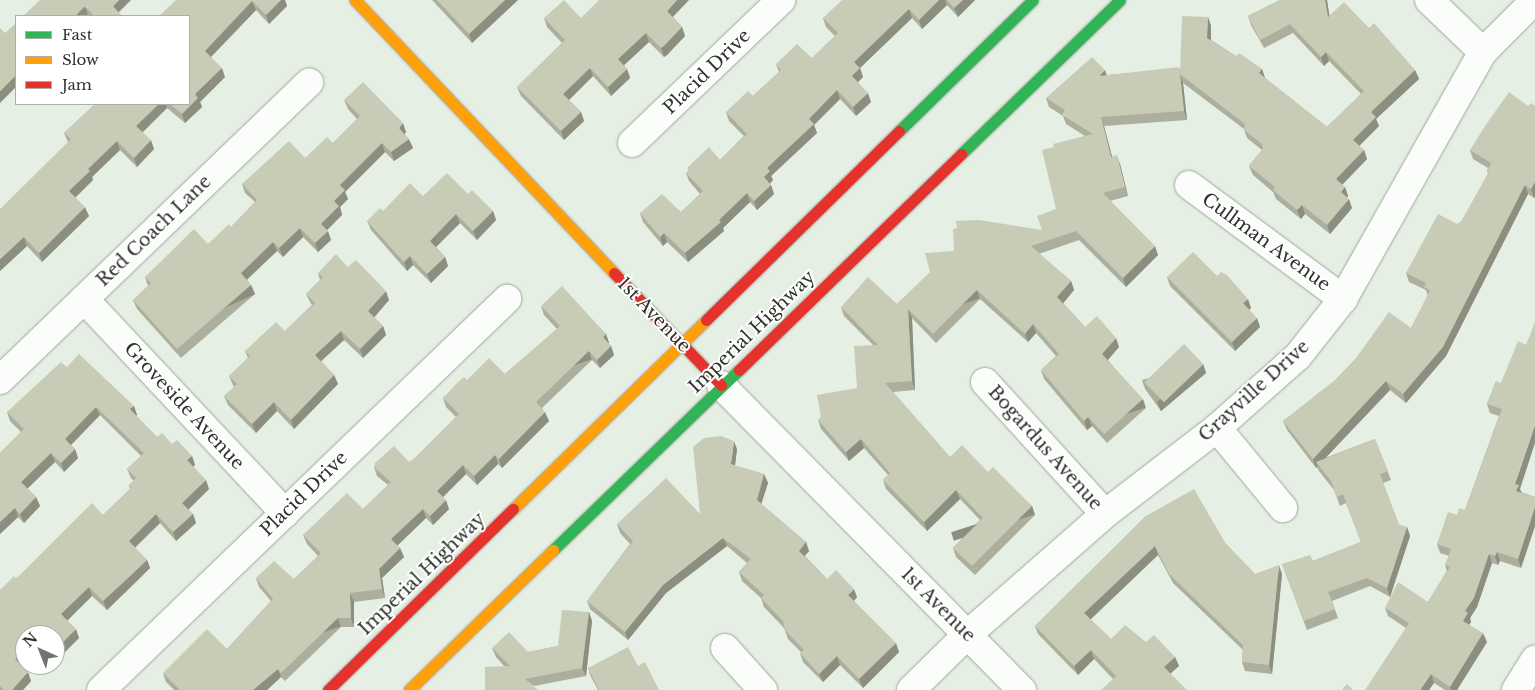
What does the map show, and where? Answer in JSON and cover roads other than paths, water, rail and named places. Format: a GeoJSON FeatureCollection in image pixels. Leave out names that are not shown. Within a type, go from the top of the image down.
{"type":"FeatureCollection","features":[{"type":"Feature","properties":{"kind":"main road","name":"1st Avenue"},"geometry":{"type":"LineString","coordinates":[[355,0],[721,385]]}},
{"type":"Feature","properties":{"kind":"main road","name":"Imperial Highway"},"geometry":{"type":"LineString","coordinates":[[328,690],[1033,0]]}},
{"type":"Feature","properties":{"kind":"main road","name":"Imperial Highway"},"geometry":{"type":"LineString","coordinates":[[409,690],[721,385],[1120,0]]}},
{"type":"Feature","properties":{"kind":"street","name":"Placid Drive"},"geometry":{"type":"LineString","coordinates":[[632,143],[781,0]]}},
{"type":"Feature","properties":{"kind":"street"},"geometry":{"type":"LineString","coordinates":[[1429,0],[1483,52]]}},
{"type":"Feature","properties":{"kind":"street","name":"Grayville Drive"},"geometry":{"type":"LineString","coordinates":[[911,690],[967,635],[1105,514],[1217,428],[1298,356],[1344,299],[1483,52],[1535,0]]}},
{"type":"Feature","properties":{"kind":"street","name":"Red Coach Lane"},"geometry":{"type":"LineString","coordinates":[[0,380],[309,83]]}},
{"type":"Feature","properties":{"kind":"street","name":"Cullman Avenue"},"geometry":{"type":"LineString","coordinates":[[1189,185],[1344,299]]}},
{"type":"Feature","properties":{"kind":"street","name":"Placid Drive"},"geometry":{"type":"LineString","coordinates":[[101,690],[507,299]]}},
{"type":"Feature","properties":{"kind":"street","name":"Groveside Avenue"},"geometry":{"type":"LineString","coordinates":[[84,300],[284,513]]}},
{"type":"Feature","properties":{"kind":"street","name":"Bogardus Avenue"},"geometry":{"type":"LineString","coordinates":[[985,382],[1105,514]]}},
{"type":"Feature","properties":{"kind":"street","name":"1st Avenue"},"geometry":{"type":"LineString","coordinates":[[721,385],[1022,690]]}},
{"type":"Feature","properties":{"kind":"street"},"geometry":{"type":"LineString","coordinates":[[1217,428],[1283,508]]}},
{"type":"Feature","properties":{"kind":"street"},"geometry":{"type":"LineString","coordinates":[[724,648],[763,690]]}},
{"type":"Feature","properties":{"kind":"street"},"geometry":{"type":"LineString","coordinates":[[1516,690],[1535,660]]}}]}
